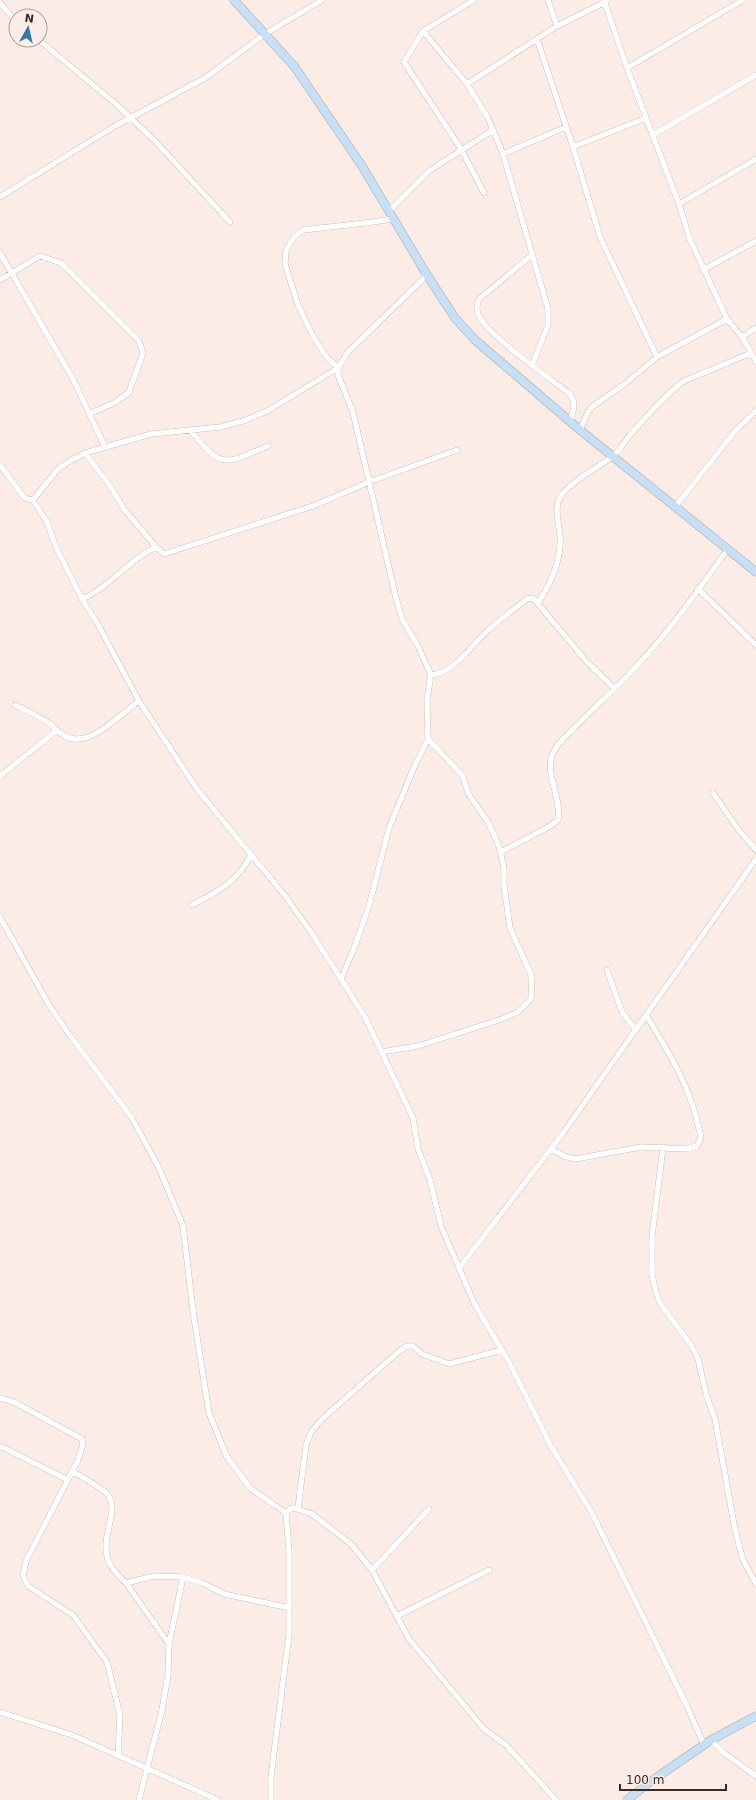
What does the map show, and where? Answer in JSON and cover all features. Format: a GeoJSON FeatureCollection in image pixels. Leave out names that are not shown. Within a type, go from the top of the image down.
{"type":"FeatureCollection","features":[{"type":"Feature","properties":{"kind":"main road"},"geometry":{"type":"LineString","coordinates":[[234,0],[294,66],[362,166],[427,275],[455,318],[475,340],[570,422],[756,572]]}},
{"type":"Feature","properties":{"kind":"main road"},"geometry":{"type":"LineString","coordinates":[[627,1800],[650,1782],[708,1742],[756,1716]]}},
{"type":"Feature","properties":{"kind":"street"},"geometry":{"type":"LineString","coordinates":[[0,196],[130,117],[205,78],[265,34],[322,0]]}},
{"type":"Feature","properties":{"kind":"street"},"geometry":{"type":"LineString","coordinates":[[474,0],[422,32],[404,62],[461,149],[484,193]]}},
{"type":"Feature","properties":{"kind":"street"},"geometry":{"type":"LineString","coordinates":[[548,0],[557,26]]}},
{"type":"Feature","properties":{"kind":"street"},"geometry":{"type":"LineString","coordinates":[[627,68],[743,0]]}},
{"type":"Feature","properties":{"kind":"street"},"geometry":{"type":"LineString","coordinates":[[467,84],[557,26],[605,1],[627,68],[680,204],[690,237],[703,270],[727,319],[742,337],[756,361]]}},
{"type":"Feature","properties":{"kind":"street"},"geometry":{"type":"LineString","coordinates":[[0,3],[8,12]]}},
{"type":"Feature","properties":{"kind":"street"},"geometry":{"type":"LineString","coordinates":[[422,32],[467,84],[488,118],[503,154],[548,309],[548,325],[532,364]]}},
{"type":"Feature","properties":{"kind":"street"},"geometry":{"type":"LineString","coordinates":[[537,39],[573,146],[600,237],[657,357]]}},
{"type":"Feature","properties":{"kind":"street"},"geometry":{"type":"LineString","coordinates":[[48,48],[130,117],[155,141],[230,222]]}},
{"type":"Feature","properties":{"kind":"street"},"geometry":{"type":"LineString","coordinates":[[653,135],[756,75]]}},
{"type":"Feature","properties":{"kind":"street"},"geometry":{"type":"LineString","coordinates":[[573,146],[646,118]]}},
{"type":"Feature","properties":{"kind":"street"},"geometry":{"type":"LineString","coordinates":[[503,154],[566,127]]}},
{"type":"Feature","properties":{"kind":"street"},"geometry":{"type":"LineString","coordinates":[[389,211],[429,171],[461,149],[493,130]]}},
{"type":"Feature","properties":{"kind":"street"},"geometry":{"type":"LineString","coordinates":[[680,204],[756,159]]}},
{"type":"Feature","properties":{"kind":"street"},"geometry":{"type":"LineString","coordinates":[[341,979],[369,906],[389,828],[415,764],[428,739],[427,707],[432,675],[418,646],[402,619],[353,412],[338,375],[338,368],[325,355],[313,336],[298,305],[285,264],[286,250],[294,237],[303,230],[365,224],[393,219]]}},
{"type":"Feature","properties":{"kind":"street"},"geometry":{"type":"LineString","coordinates":[[703,270],[756,240]]}},
{"type":"Feature","properties":{"kind":"street"},"geometry":{"type":"LineString","coordinates":[[0,253],[73,379],[91,414],[105,447]]}},
{"type":"Feature","properties":{"kind":"street"},"geometry":{"type":"LineString","coordinates":[[532,255],[479,299],[477,305],[478,314],[481,320],[503,343],[570,394],[574,400],[570,422]]}},
{"type":"Feature","properties":{"kind":"street"},"geometry":{"type":"LineString","coordinates":[[0,280],[11,272],[40,256],[61,263],[139,341],[143,353],[129,392],[116,402],[91,414]]}},
{"type":"Feature","properties":{"kind":"street"},"geometry":{"type":"LineString","coordinates":[[33,500],[58,469],[85,453],[151,434],[221,427],[267,411],[338,368],[348,352],[427,275]]}},
{"type":"Feature","properties":{"kind":"street"},"geometry":{"type":"LineString","coordinates":[[580,430],[588,412],[593,406],[626,383],[657,357],[727,319]]}},
{"type":"Feature","properties":{"kind":"street"},"geometry":{"type":"LineString","coordinates":[[742,337],[756,328]]}},
{"type":"Feature","properties":{"kind":"street"},"geometry":{"type":"LineString","coordinates":[[538,603],[552,579],[557,565],[560,538],[558,501],[562,494],[581,476],[613,457],[630,435],[674,388],[684,381],[751,353]]}},
{"type":"Feature","properties":{"kind":"street"},"geometry":{"type":"LineString","coordinates":[[675,507],[737,429],[756,411]]}},
{"type":"Feature","properties":{"kind":"street"},"geometry":{"type":"LineString","coordinates":[[191,431],[202,445],[216,458],[221,460],[230,460],[244,456],[268,446]]}},
{"type":"Feature","properties":{"kind":"street"},"geometry":{"type":"LineString","coordinates":[[85,453],[110,486],[124,509],[156,547],[164,554],[313,506],[369,482],[457,450]]}},
{"type":"Feature","properties":{"kind":"street"},"geometry":{"type":"LineString","coordinates":[[0,465],[23,496],[27,499],[33,500],[47,522],[56,547],[82,599],[96,621],[139,701],[197,789],[286,897],[341,979],[364,1017],[413,1118],[418,1150],[430,1180],[441,1226],[476,1305],[502,1350],[552,1448],[592,1513],[687,1706],[708,1742],[756,1776]]}},
{"type":"Feature","properties":{"kind":"street"},"geometry":{"type":"LineString","coordinates":[[82,599],[95,593],[135,559],[156,547]]}},
{"type":"Feature","properties":{"kind":"street"},"geometry":{"type":"LineString","coordinates":[[500,852],[550,826],[558,820],[559,807],[550,767],[551,757],[555,748],[628,675],[678,616],[727,550]]}},
{"type":"Feature","properties":{"kind":"street"},"geometry":{"type":"LineString","coordinates":[[698,589],[756,645]]}},
{"type":"Feature","properties":{"kind":"street"},"geometry":{"type":"LineString","coordinates":[[432,675],[439,674],[449,668],[487,631],[527,599],[533,598],[587,662],[614,688]]}},
{"type":"Feature","properties":{"kind":"street"},"geometry":{"type":"LineString","coordinates":[[15,705],[39,717],[69,738],[83,738],[92,736],[101,731],[139,701]]}},
{"type":"Feature","properties":{"kind":"street"},"geometry":{"type":"LineString","coordinates":[[0,776],[57,730]]}},
{"type":"Feature","properties":{"kind":"street"},"geometry":{"type":"LineString","coordinates":[[381,1052],[418,1046],[502,1019],[518,1012],[531,999],[532,977],[510,928],[500,852],[488,822],[468,793],[463,776],[428,739]]}},
{"type":"Feature","properties":{"kind":"street"},"geometry":{"type":"LineString","coordinates":[[713,793],[738,829],[756,850]]}},
{"type":"Feature","properties":{"kind":"street"},"geometry":{"type":"LineString","coordinates":[[192,905],[215,893],[230,882],[246,867],[251,854]]}},
{"type":"Feature","properties":{"kind":"street"},"geometry":{"type":"LineString","coordinates":[[460,1267],[551,1149],[756,859]]}},
{"type":"Feature","properties":{"kind":"street"},"geometry":{"type":"LineString","coordinates":[[0,917],[49,1005],[71,1037],[132,1118],[159,1168],[183,1226],[193,1311],[209,1413],[227,1457],[250,1488],[286,1513]]}},
{"type":"Feature","properties":{"kind":"street"},"geometry":{"type":"LineString","coordinates":[[607,970],[622,1012],[636,1030]]}},
{"type":"Feature","properties":{"kind":"street"},"geometry":{"type":"LineString","coordinates":[[551,1149],[564,1156],[575,1159],[624,1149],[663,1147],[687,1149],[697,1146],[701,1138],[692,1104],[646,1015]]}},
{"type":"Feature","properties":{"kind":"street"},"geometry":{"type":"LineString","coordinates":[[663,1147],[652,1236],[652,1275],[660,1303],[691,1345],[698,1359],[706,1394],[715,1419],[735,1530],[744,1560],[756,1584]]}},
{"type":"Feature","properties":{"kind":"street"},"geometry":{"type":"LineString","coordinates":[[298,1508],[306,1445],[311,1432],[322,1419],[397,1353],[407,1346],[413,1346],[422,1354],[449,1364],[502,1350]]}},
{"type":"Feature","properties":{"kind":"street"},"geometry":{"type":"LineString","coordinates":[[0,1398],[14,1402],[82,1439],[83,1444],[68,1480],[26,1561],[24,1575],[28,1586],[73,1615],[107,1662],[120,1715],[118,1756]]}},
{"type":"Feature","properties":{"kind":"street"},"geometry":{"type":"LineString","coordinates":[[0,1446],[68,1480]]}},
{"type":"Feature","properties":{"kind":"street"},"geometry":{"type":"LineString","coordinates":[[72,1471],[108,1495],[112,1504],[112,1513],[105,1544],[110,1564],[126,1583],[170,1644]]}},
{"type":"Feature","properties":{"kind":"street"},"geometry":{"type":"LineString","coordinates":[[271,1800],[271,1777],[289,1634],[290,1608],[286,1513],[290,1509],[298,1508],[312,1514],[351,1544],[372,1570],[409,1639],[484,1729],[506,1745],[556,1800]]}},
{"type":"Feature","properties":{"kind":"street"},"geometry":{"type":"LineString","coordinates":[[372,1570],[429,1509]]}},
{"type":"Feature","properties":{"kind":"street"},"geometry":{"type":"LineString","coordinates":[[397,1616],[489,1570]]}},
{"type":"Feature","properties":{"kind":"street"},"geometry":{"type":"LineString","coordinates":[[126,1583],[154,1576],[183,1577],[203,1583],[224,1594],[290,1608]]}},
{"type":"Feature","properties":{"kind":"street"},"geometry":{"type":"LineString","coordinates":[[139,1800],[148,1769],[165,1696],[170,1644],[183,1577]]}},
{"type":"Feature","properties":{"kind":"street"},"geometry":{"type":"LineString","coordinates":[[0,1712],[72,1735],[218,1800]]}}]}
